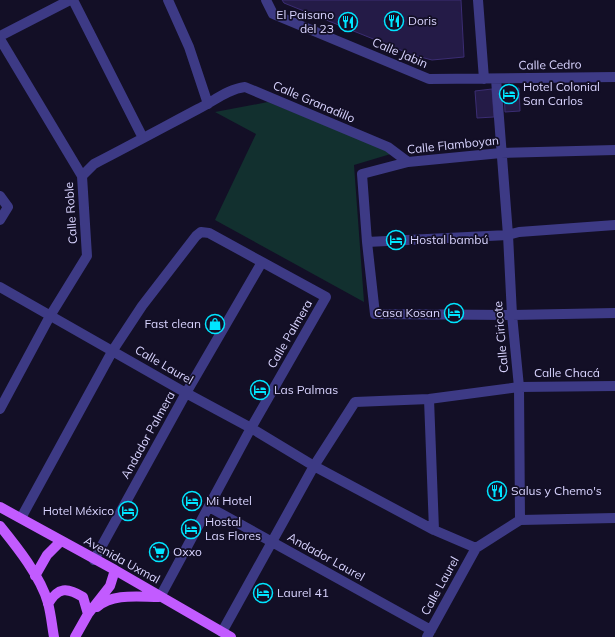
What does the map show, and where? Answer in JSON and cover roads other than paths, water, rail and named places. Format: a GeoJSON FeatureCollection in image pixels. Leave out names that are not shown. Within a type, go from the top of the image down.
{"type":"FeatureCollection","features":[{"type":"Feature","properties":{"kind":"main road","name":"Avenida Uxmal"},"geometry":{"type":"LineString","coordinates":[[0,507],[94,560],[115,570],[226,635]]}},
{"type":"Feature","properties":{"kind":"main road"},"geometry":{"type":"LineString","coordinates":[[0,526],[16,546],[43,588],[48,604],[54,637]]}},
{"type":"Feature","properties":{"kind":"main road"},"geometry":{"type":"LineString","coordinates":[[35,576],[48,555],[61,541]]}},
{"type":"Feature","properties":{"kind":"main road"},"geometry":{"type":"LineString","coordinates":[[75,637],[88,614],[110,586],[115,570]]}},
{"type":"Feature","properties":{"kind":"main road"},"geometry":{"type":"LineString","coordinates":[[48,604],[54,594],[64,590],[74,591],[83,597],[88,614]]}},
{"type":"Feature","properties":{"kind":"main road"},"geometry":{"type":"LineString","coordinates":[[88,614],[102,602],[125,597],[160,597]]}},
{"type":"Feature","properties":{"kind":"street"},"geometry":{"type":"LineString","coordinates":[[0,38],[70,0]]}},
{"type":"Feature","properties":{"kind":"street"},"geometry":{"type":"LineString","coordinates":[[73,0],[142,138]]}},
{"type":"Feature","properties":{"kind":"street"},"geometry":{"type":"LineString","coordinates":[[168,0],[189,47],[208,104]]}},
{"type":"Feature","properties":{"kind":"street","name":"Calle Jabin"},"geometry":{"type":"LineString","coordinates":[[266,0],[274,14],[429,79],[484,79]]}},
{"type":"Feature","properties":{"kind":"street"},"geometry":{"type":"LineString","coordinates":[[478,0],[484,79]]}},
{"type":"Feature","properties":{"kind":"street","name":"Calle Roble"},"geometry":{"type":"LineString","coordinates":[[0,38],[82,176],[87,256],[50,316],[0,409]]}},
{"type":"Feature","properties":{"kind":"street","name":"Calle Cedro"},"geometry":{"type":"LineString","coordinates":[[484,79],[615,77]]}},
{"type":"Feature","properties":{"kind":"street","name":"Calle Ciricote"},"geometry":{"type":"LineString","coordinates":[[496,79],[508,234],[512,315],[519,387],[520,520]]}},
{"type":"Feature","properties":{"kind":"street","name":"Calle Granadillo"},"geometry":{"type":"LineString","coordinates":[[82,176],[94,164],[228,92],[237,88],[245,87],[388,147],[408,162]]}},
{"type":"Feature","properties":{"kind":"street","name":"Calle Flamboyan"},"geometry":{"type":"LineString","coordinates":[[615,150],[501,153],[408,162],[362,174],[367,242],[375,314],[615,314]]}},
{"type":"Feature","properties":{"kind":"street"},"geometry":{"type":"LineString","coordinates":[[0,196],[8,207],[0,220]]}},
{"type":"Feature","properties":{"kind":"street"},"geometry":{"type":"LineString","coordinates":[[367,242],[508,234],[615,225]]}},
{"type":"Feature","properties":{"kind":"street","name":"Calle Palmera"},"geometry":{"type":"LineString","coordinates":[[113,350],[142,306],[196,236],[201,232],[209,233],[326,297],[251,428],[160,597]]}},
{"type":"Feature","properties":{"kind":"street","name":"Andador Palmera"},"geometry":{"type":"LineString","coordinates":[[94,560],[186,393],[262,262]]}},
{"type":"Feature","properties":{"kind":"street","name":"Calle Laurel"},"geometry":{"type":"LineString","coordinates":[[0,287],[113,350],[186,393],[251,428],[314,466],[434,530],[476,548]]}},
{"type":"Feature","properties":{"kind":"street"},"geometry":{"type":"LineString","coordinates":[[21,518],[113,350]]}},
{"type":"Feature","properties":{"kind":"street","name":"Calle Chacá"},"geometry":{"type":"LineString","coordinates":[[519,387],[615,386]]}},
{"type":"Feature","properties":{"kind":"street"},"geometry":{"type":"LineString","coordinates":[[226,635],[272,541],[314,466],[355,402],[429,399],[519,387]]}},
{"type":"Feature","properties":{"kind":"street"},"geometry":{"type":"LineString","coordinates":[[429,399],[434,530]]}},
{"type":"Feature","properties":{"kind":"street","name":"Andador Laurel"},"geometry":{"type":"LineString","coordinates":[[209,507],[272,541],[429,634]]}},
{"type":"Feature","properties":{"kind":"street"},"geometry":{"type":"LineString","coordinates":[[520,520],[615,518]]}},
{"type":"Feature","properties":{"kind":"street","name":"Calle Laurel"},"geometry":{"type":"LineString","coordinates":[[429,634],[476,548],[520,520]]}},
{"type":"Feature","properties":{"kind":"place","name":"Doris"},"geometry":{"type":"Point","coordinates":[394,21]}},
{"type":"Feature","properties":{"kind":"place","name":"El Paisano del 23"},"geometry":{"type":"Point","coordinates":[348,22]}},
{"type":"Feature","properties":{"kind":"place","name":"Hotel Colonial San Carlos"},"geometry":{"type":"Point","coordinates":[509,94]}},
{"type":"Feature","properties":{"kind":"place","name":"Hostal bambú"},"geometry":{"type":"Point","coordinates":[396,240]}},
{"type":"Feature","properties":{"kind":"place","name":"Casa Kosan"},"geometry":{"type":"Point","coordinates":[454,313]}},
{"type":"Feature","properties":{"kind":"place","name":"Fast clean"},"geometry":{"type":"Point","coordinates":[215,324]}},
{"type":"Feature","properties":{"kind":"place","name":"Las Palmas"},"geometry":{"type":"Point","coordinates":[260,390]}},
{"type":"Feature","properties":{"kind":"place","name":"Salus y Chemo's"},"geometry":{"type":"Point","coordinates":[497,491]}},
{"type":"Feature","properties":{"kind":"place","name":"Mi Hotel"},"geometry":{"type":"Point","coordinates":[192,501]}},
{"type":"Feature","properties":{"kind":"place","name":"Hotel México"},"geometry":{"type":"Point","coordinates":[128,511]}},
{"type":"Feature","properties":{"kind":"place","name":"Hostal Las Flores"},"geometry":{"type":"Point","coordinates":[191,529]}},
{"type":"Feature","properties":{"kind":"place","name":"Oxxo"},"geometry":{"type":"Point","coordinates":[159,552]}},
{"type":"Feature","properties":{"kind":"place","name":"Laurel 41"},"geometry":{"type":"Point","coordinates":[263,593]}}]}
